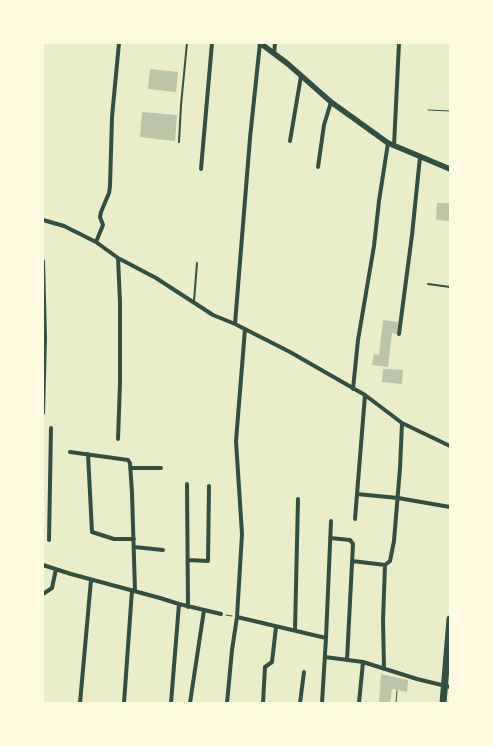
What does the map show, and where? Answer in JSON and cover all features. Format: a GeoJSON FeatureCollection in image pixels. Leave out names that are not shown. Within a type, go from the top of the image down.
{"type":"FeatureCollection","features":[{"type":"Feature","properties":{"kind":"main road"},"geometry":{"type":"LineString","coordinates":[[443,703],[447,686],[450,619]]}},
{"type":"Feature","properties":{"kind":"street"},"geometry":{"type":"LineString","coordinates":[[96,242],[103,225],[100,217],[110,186],[112,117],[119,43]]}},
{"type":"Feature","properties":{"kind":"street"},"geometry":{"type":"LineString","coordinates":[[201,169],[212,43]]}},
{"type":"Feature","properties":{"kind":"street"},"geometry":{"type":"LineString","coordinates":[[260,43],[331,102],[394,147],[450,169]]}},
{"type":"Feature","properties":{"kind":"street"},"geometry":{"type":"LineString","coordinates":[[235,324],[250,138],[260,43]]}},
{"type":"Feature","properties":{"kind":"street"},"geometry":{"type":"LineString","coordinates":[[274,54],[275,43]]}},
{"type":"Feature","properties":{"kind":"street"},"geometry":{"type":"LineString","coordinates":[[394,147],[399,43]]}},
{"type":"Feature","properties":{"kind":"street"},"geometry":{"type":"LineString","coordinates":[[290,141],[301,76]]}},
{"type":"Feature","properties":{"kind":"street"},"geometry":{"type":"LineString","coordinates":[[318,167],[324,125],[331,102]]}},
{"type":"Feature","properties":{"kind":"street"},"geometry":{"type":"LineString","coordinates":[[353,389],[358,340],[374,246],[388,143]]}},
{"type":"Feature","properties":{"kind":"street"},"geometry":{"type":"LineString","coordinates":[[399,334],[412,235],[420,157]]}},
{"type":"Feature","properties":{"kind":"street"},"geometry":{"type":"LineString","coordinates":[[43,220],[64,226],[96,242],[118,258],[156,278],[213,315],[235,324],[290,352],[365,395],[402,423],[450,446]]}},
{"type":"Feature","properties":{"kind":"street"},"geometry":{"type":"LineString","coordinates":[[118,258],[120,302],[118,439]]}},
{"type":"Feature","properties":{"kind":"street"},"geometry":{"type":"LineString","coordinates":[[43,261],[45,338],[43,413]]}},
{"type":"Feature","properties":{"kind":"street"},"geometry":{"type":"LineString","coordinates":[[228,703],[232,650],[237,617],[242,534],[236,441],[244,329]]}},
{"type":"Feature","properties":{"kind":"street"},"geometry":{"type":"LineString","coordinates":[[355,519],[365,395]]}},
{"type":"Feature","properties":{"kind":"street"},"geometry":{"type":"LineString","coordinates":[[352,560],[385,565],[390,561],[394,541],[398,498],[402,423]]}},
{"type":"Feature","properties":{"kind":"street"},"geometry":{"type":"LineString","coordinates":[[48,540],[51,428]]}},
{"type":"Feature","properties":{"kind":"street"},"geometry":{"type":"LineString","coordinates":[[70,452],[126,459],[128,460],[130,468],[134,539],[134,590],[124,703]]}},
{"type":"Feature","properties":{"kind":"street"},"geometry":{"type":"LineString","coordinates":[[88,454],[92,532],[114,539],[134,539]]}},
{"type":"Feature","properties":{"kind":"street"},"geometry":{"type":"LineString","coordinates":[[130,468],[161,468]]}},
{"type":"Feature","properties":{"kind":"street"},"geometry":{"type":"LineString","coordinates":[[187,484],[188,607]]}},
{"type":"Feature","properties":{"kind":"street"},"geometry":{"type":"LineString","coordinates":[[188,560],[208,561],[209,486]]}},
{"type":"Feature","properties":{"kind":"street"},"geometry":{"type":"LineString","coordinates":[[43,487],[49,488]]}},
{"type":"Feature","properties":{"kind":"street"},"geometry":{"type":"LineString","coordinates":[[357,494],[398,498],[450,507]]}},
{"type":"Feature","properties":{"kind":"street"},"geometry":{"type":"LineString","coordinates":[[295,630],[298,499]]}},
{"type":"Feature","properties":{"kind":"street"},"geometry":{"type":"LineString","coordinates":[[322,703],[331,521]]}},
{"type":"Feature","properties":{"kind":"street"},"geometry":{"type":"LineString","coordinates":[[330,538],[350,540],[352,542],[347,660]]}},
{"type":"Feature","properties":{"kind":"street"},"geometry":{"type":"LineString","coordinates":[[134,547],[163,550]]}},
{"type":"Feature","properties":{"kind":"street"},"geometry":{"type":"LineString","coordinates":[[43,564],[91,580],[134,590],[188,607],[221,614]]}},
{"type":"Feature","properties":{"kind":"street"},"geometry":{"type":"LineString","coordinates":[[384,668],[383,620],[385,565]]}},
{"type":"Feature","properties":{"kind":"street"},"geometry":{"type":"LineString","coordinates":[[43,594],[52,588],[56,569]]}},
{"type":"Feature","properties":{"kind":"street"},"geometry":{"type":"LineString","coordinates":[[80,703],[91,580]]}},
{"type":"Feature","properties":{"kind":"street"},"geometry":{"type":"LineString","coordinates":[[171,703],[179,604]]}},
{"type":"Feature","properties":{"kind":"street"},"geometry":{"type":"LineString","coordinates":[[190,703],[204,610]]}},
{"type":"Feature","properties":{"kind":"street"},"geometry":{"type":"LineString","coordinates":[[237,617],[326,638]]}},
{"type":"Feature","properties":{"kind":"street"},"geometry":{"type":"LineString","coordinates":[[262,703],[265,667],[272,662],[276,627]]}},
{"type":"Feature","properties":{"kind":"street"},"geometry":{"type":"LineString","coordinates":[[325,657],[363,662],[417,679],[447,686]]}},
{"type":"Feature","properties":{"kind":"street"},"geometry":{"type":"LineString","coordinates":[[359,703],[363,662]]}},
{"type":"Feature","properties":{"kind":"street"},"geometry":{"type":"LineString","coordinates":[[300,703],[304,672]]}},
{"type":"Feature","properties":{"kind":"lane"},"geometry":{"type":"LineString","coordinates":[[179,142],[187,43]]}},
{"type":"Feature","properties":{"kind":"lane"},"geometry":{"type":"LineString","coordinates":[[194,303],[197,262]]}},
{"type":"Feature","properties":{"kind":"lane"},"geometry":{"type":"LineString","coordinates":[[428,284],[450,287]]}},
{"type":"Feature","properties":{"kind":"path"},"geometry":{"type":"LineString","coordinates":[[428,110],[450,111]]}},
{"type":"Feature","properties":{"kind":"path"},"geometry":{"type":"LineString","coordinates":[[221,614],[237,617]]}},
{"type":"Feature","properties":{"kind":"path"},"geometry":{"type":"LineString","coordinates":[[396,703],[397,691]]}},
{"type":"Feature","properties":{"kind":"building"},"geometry":{"type":"Polygon","coordinates":[[[150,69],[178,72],[176,92],[148,89],[150,69]]]}},
{"type":"Feature","properties":{"kind":"building"},"geometry":{"type":"Polygon","coordinates":[[[142,112],[177,115],[175,141],[140,137],[142,112]]]}},
{"type":"Feature","properties":{"kind":"building"},"geometry":{"type":"Polygon","coordinates":[[[437,203],[450,203],[450,221],[436,220],[437,203]]]}},
{"type":"Feature","properties":{"kind":"building"},"geometry":{"type":"Polygon","coordinates":[[[383,320],[398,322],[397,334],[392,333],[388,367],[372,365],[374,354],[379,355],[383,320]]]}},
{"type":"Feature","properties":{"kind":"building"},"geometry":{"type":"Polygon","coordinates":[[[383,369],[403,370],[402,384],[382,382],[383,369]]]}},
{"type":"Feature","properties":{"kind":"building"},"geometry":{"type":"Polygon","coordinates":[[[381,674],[408,680],[407,692],[392,689],[390,703],[379,703],[381,674]]]}}]}
